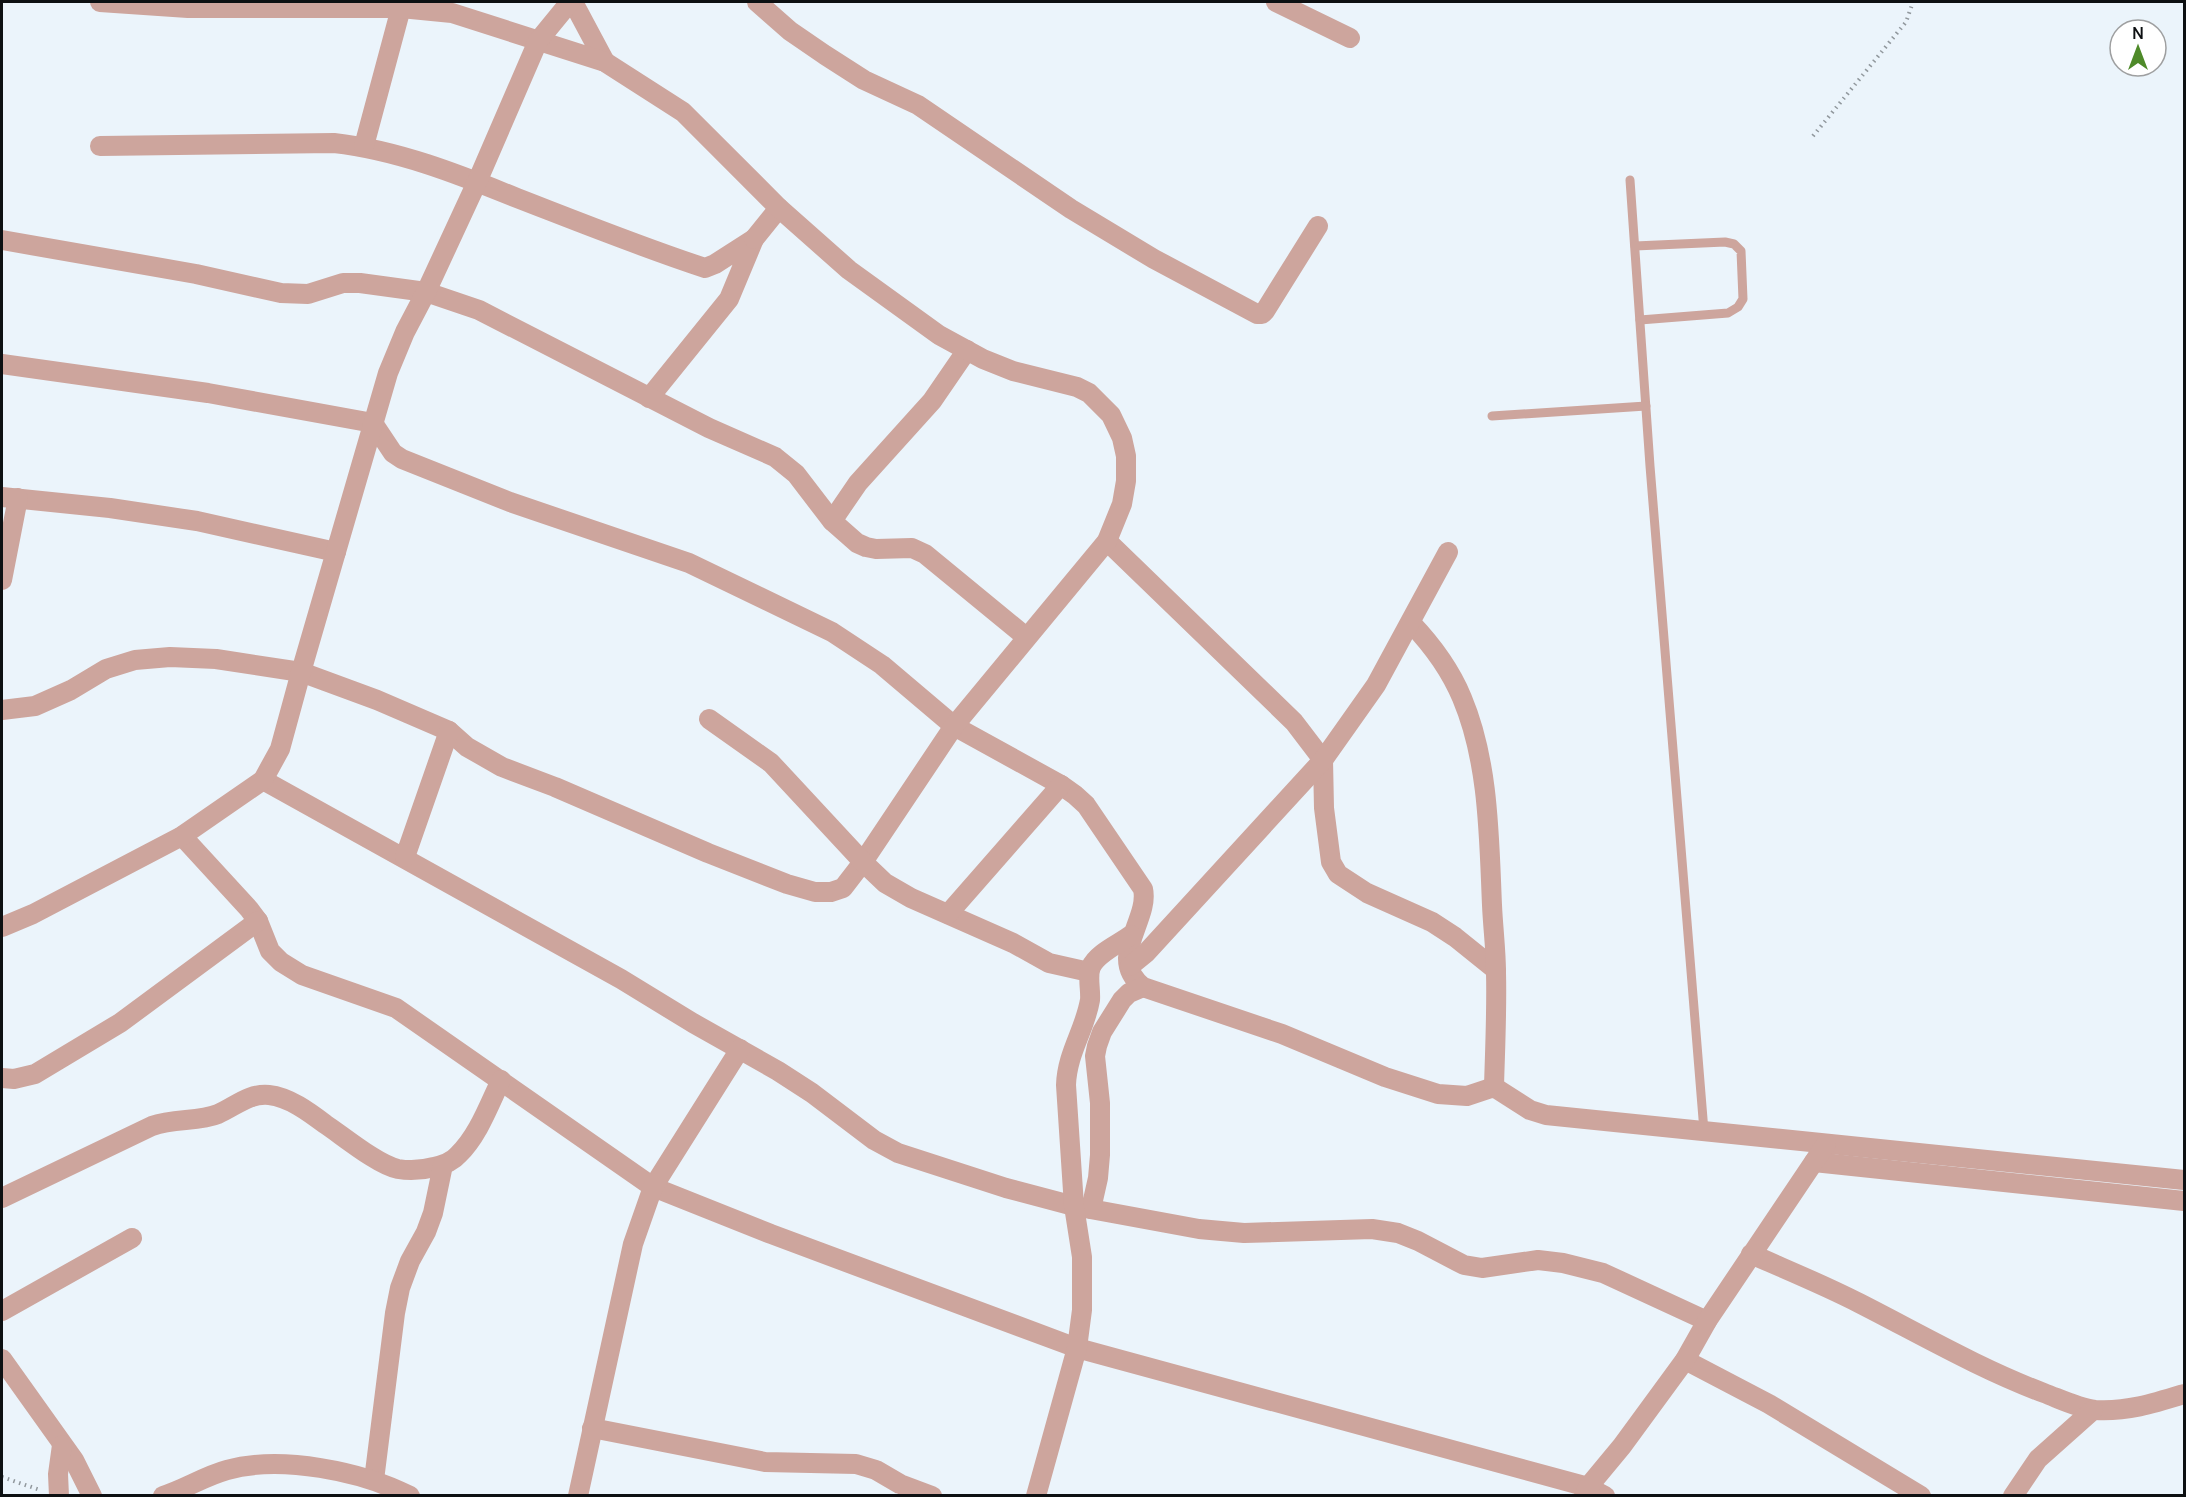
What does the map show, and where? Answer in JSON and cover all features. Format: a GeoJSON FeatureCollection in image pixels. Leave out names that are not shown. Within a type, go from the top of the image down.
{"type":"FeatureCollection","features":[{"type":"Feature","properties":{"kind":"street"},"geometry":{"type":"LineString","coordinates":[[2,710],[35,706],[71,690],[106,669],[135,660],[170,657],[216,659],[301,672],[377,700],[449,731],[467,747],[502,767],[555,787],[708,853],[787,884],[815,892],[831,892],[843,888],[863,862],[954,726],[1107,541],[1122,504],[1126,481],[1126,456],[1122,438],[1111,415],[1089,393],[1077,387],[1013,371],[939,335],[869,286],[779,208],[683,112],[605,62],[453,13],[401,9],[188,9],[100,2]]}},
{"type":"Feature","properties":{"kind":"street"},"geometry":{"type":"LineString","coordinates":[[2,927],[33,914],[182,836],[263,780],[280,749],[373,423],[396,353],[477,182],[538,41],[571,2],[605,62]]}},
{"type":"Feature","properties":{"kind":"street"},"geometry":{"type":"LineString","coordinates":[[757,2],[790,30],[864,80],[918,105],[1071,209],[1154,259],[1257,314],[1265,311],[1318,226]]}},
{"type":"Feature","properties":{"kind":"street"},"geometry":{"type":"LineString","coordinates":[[1276,2],[1350,38]]}},
{"type":"Feature","properties":{"kind":"street"},"geometry":{"type":"LineString","coordinates":[[364,146],[401,9]]}},
{"type":"Feature","properties":{"kind":"street"},"geometry":{"type":"LineString","coordinates":[[100,146],[334,143],[364,146],[477,182],[705,268],[753,239],[779,208]]}},
{"type":"Feature","properties":{"kind":"street"},"geometry":{"type":"LineString","coordinates":[[649,398],[729,299],[753,239]]}},
{"type":"Feature","properties":{"kind":"street"},"geometry":{"type":"LineString","coordinates":[[2,240],[196,274],[281,293],[308,294],[343,284],[360,283],[426,292],[479,310],[538,338],[649,398],[775,458],[796,474],[832,521],[857,543],[866,548],[876,549],[912,548],[925,554],[1026,637]]}},
{"type":"Feature","properties":{"kind":"street"},"geometry":{"type":"LineString","coordinates":[[832,521],[858,483],[932,401],[967,350]]}},
{"type":"Feature","properties":{"kind":"street"},"geometry":{"type":"LineString","coordinates":[[2,364],[208,393],[373,423],[393,453],[402,459],[510,502],[689,563],[832,632],[882,665],[954,726],[1061,785],[1086,806],[1143,888],[1145,897],[1143,906],[1131,935],[1130,966],[1136,981],[1143,987],[1266,1028],[1385,1077],[1438,1094],[1467,1096],[1494,1087]]}},
{"type":"Feature","properties":{"kind":"street"},"geometry":{"type":"LineString","coordinates":[[2,580],[10,497],[110,508],[197,521],[336,552]]}},
{"type":"Feature","properties":{"kind":"street"},"geometry":{"type":"LineString","coordinates":[[1107,541],[1294,722],[1323,759],[1326,822],[1331,862],[1338,874],[1367,893],[1432,922],[1496,970]]}},
{"type":"Feature","properties":{"kind":"street"},"geometry":{"type":"LineString","coordinates":[[1130,966],[1151,948],[1323,759],[1367,700],[1448,552]]}},
{"type":"Feature","properties":{"kind":"street"},"geometry":{"type":"LineString","coordinates":[[1411,623],[1430,643],[1448,669],[1473,728],[1479,759],[1488,825],[1496,970],[1494,1087]]}},
{"type":"Feature","properties":{"kind":"street"},"geometry":{"type":"LineString","coordinates":[[709,719],[771,763],[885,883],[911,898],[1013,943],[1049,963],[1089,972]]}},
{"type":"Feature","properties":{"kind":"street"},"geometry":{"type":"LineString","coordinates":[[405,857],[449,731]]}},
{"type":"Feature","properties":{"kind":"street"},"geometry":{"type":"LineString","coordinates":[[263,780],[621,979],[803,1087],[874,1140],[898,1153],[995,1185],[1083,1208],[1199,1229],[1244,1233],[1372,1229],[1398,1233],[1464,1264],[1482,1268],[1538,1260],[1563,1263],[1603,1273],[1707,1321]]}},
{"type":"Feature","properties":{"kind":"street"},"geometry":{"type":"LineString","coordinates":[[948,914],[1061,785]]}},
{"type":"Feature","properties":{"kind":"street"},"geometry":{"type":"LineString","coordinates":[[182,836],[249,909],[258,921],[270,951],[281,962],[302,975],[396,1008],[653,1187],[1077,1348],[1592,1493],[1622,1446],[1685,1360],[1707,1321],[1826,1144]]}},
{"type":"Feature","properties":{"kind":"street"},"geometry":{"type":"LineString","coordinates":[[2,1078],[35,1074],[120,1023],[258,921]]}},
{"type":"Feature","properties":{"kind":"street"},"geometry":{"type":"LineString","coordinates":[[1036,1496],[1077,1348],[1082,1310],[1083,1208],[1065,1086],[1066,1070],[1090,1000],[1089,972],[1091,966],[1098,957],[1131,935]]}},
{"type":"Feature","properties":{"kind":"street"},"geometry":{"type":"LineString","coordinates":[[1083,1208],[1100,1155],[1100,1103],[1095,1056],[1097,1046],[1102,1032],[1122,1000],[1129,993],[1143,987]]}},
{"type":"Feature","properties":{"kind":"street"},"geometry":{"type":"LineString","coordinates":[[578,1496],[633,1244],[653,1187],[740,1049]]}},
{"type":"Feature","properties":{"kind":"street"},"geometry":{"type":"LineString","coordinates":[[2,1198],[152,1126],[166,1121],[199,1119],[218,1114],[254,1096],[269,1095],[285,1100],[312,1114],[381,1162],[397,1169],[422,1170],[443,1165],[458,1156],[471,1139],[501,1080]]}},
{"type":"Feature","properties":{"kind":"street"},"geometry":{"type":"LineString","coordinates":[[1494,1087],[1530,1110],[1546,1115],[2184,1179]]}},
{"type":"Feature","properties":{"kind":"street"},"geometry":{"type":"LineString","coordinates":[[1814,1162],[2184,1201]]}},
{"type":"Feature","properties":{"kind":"street"},"geometry":{"type":"LineString","coordinates":[[374,1480],[400,1288],[433,1213],[443,1165]]}},
{"type":"Feature","properties":{"kind":"street"},"geometry":{"type":"LineString","coordinates":[[2,1311],[132,1238]]}},
{"type":"Feature","properties":{"kind":"street"},"geometry":{"type":"LineString","coordinates":[[1751,1254],[1860,1303],[1885,1318],[2021,1384],[2093,1410],[2138,1407],[2184,1394]]}},
{"type":"Feature","properties":{"kind":"street"},"geometry":{"type":"LineString","coordinates":[[2,1359],[74,1460],[92,1496]]}},
{"type":"Feature","properties":{"kind":"street"},"geometry":{"type":"LineString","coordinates":[[1685,1360],[1769,1404],[1921,1496]]}},
{"type":"Feature","properties":{"kind":"street"},"geometry":{"type":"LineString","coordinates":[[2013,1496],[2038,1459],[2093,1410]]}},
{"type":"Feature","properties":{"kind":"street"},"geometry":{"type":"LineString","coordinates":[[592,1428],[765,1462],[856,1464],[876,1470],[900,1484],[932,1496]]}},
{"type":"Feature","properties":{"kind":"street"},"geometry":{"type":"LineString","coordinates":[[51,1494],[58,1474],[62,1445]]}},
{"type":"Feature","properties":{"kind":"street"},"geometry":{"type":"LineString","coordinates":[[163,1496],[228,1470],[283,1465],[328,1469],[374,1480],[410,1496]]}},
{"type":"Feature","properties":{"kind":"lane"},"geometry":{"type":"LineString","coordinates":[[1630,180],[1704,1131]]}},
{"type":"Feature","properties":{"kind":"lane"},"geometry":{"type":"LineString","coordinates":[[1635,246],[1725,242],[1734,244],[1741,251],[1743,299],[1738,307],[1728,313],[1640,320]]}},
{"type":"Feature","properties":{"kind":"lane"},"geometry":{"type":"LineString","coordinates":[[1492,416],[1646,406]]}},
{"type":"Feature","properties":{"kind":"path"},"geometry":{"type":"LineString","coordinates":[[1813,136],[1906,22],[1913,2]]}},
{"type":"Feature","properties":{"kind":"path"},"geometry":{"type":"LineString","coordinates":[[2,1477],[51,1494]]}}]}
